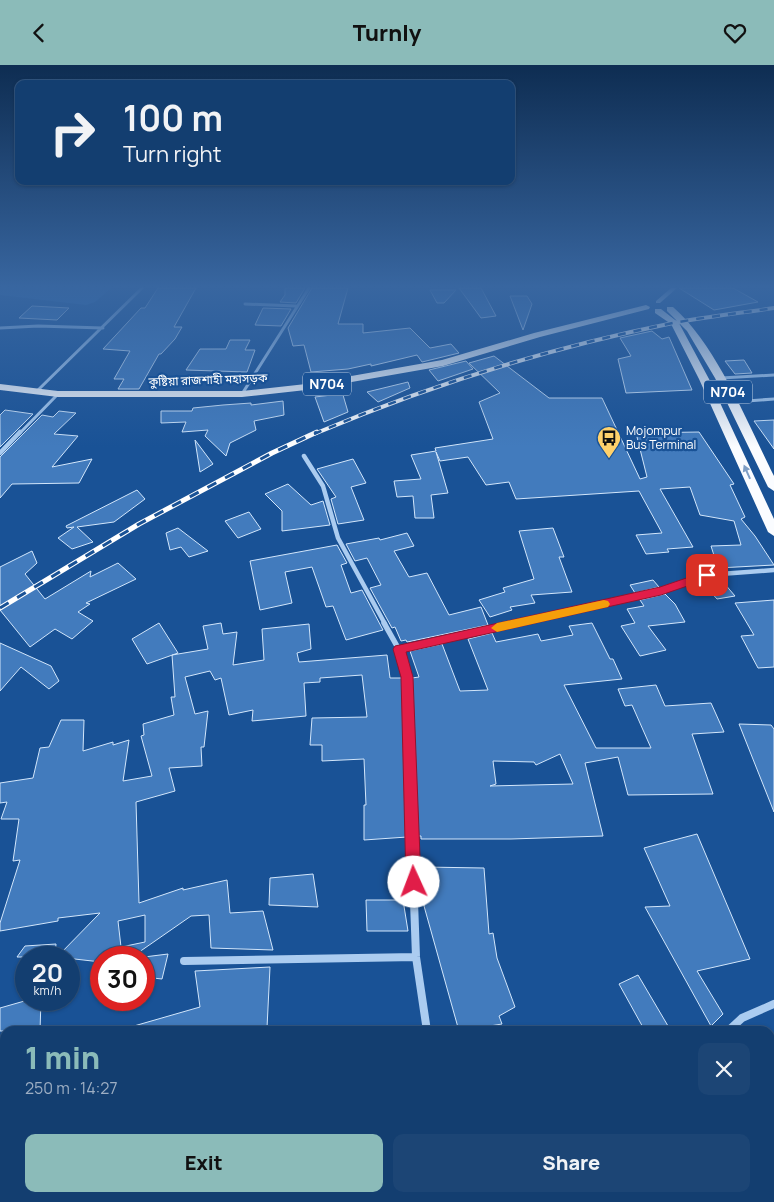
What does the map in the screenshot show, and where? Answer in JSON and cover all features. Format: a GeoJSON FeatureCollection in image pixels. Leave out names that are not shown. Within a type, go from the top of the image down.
{"type":"FeatureCollection","features":[{"type":"Feature","properties":{"kind":"highway","name":"কুষ্টিয়া রাজশাহী মহাসড়ক"},"geometry":{"type":"LineString","coordinates":[[0,387],[58,394],[242,394],[351,380],[443,363],[517,341]]}},
{"type":"Feature","properties":{"kind":"highway","name":"N704"},"geometry":{"type":"LineString","coordinates":[[685,341],[732,438],[774,533]]}},
{"type":"Feature","properties":{"kind":"highway","name":"N704"},"geometry":{"type":"LineString","coordinates":[[697,341],[733,402],[774,487]]}},
{"type":"Feature","properties":{"kind":"highway"},"geometry":{"type":"LineString","coordinates":[[694,359],[708,359]]}},
{"type":"Feature","properties":{"kind":"highway"},"geometry":{"type":"LineString","coordinates":[[732,438],[750,438]]}},
{"type":"Feature","properties":{"kind":"highway"},"geometry":{"type":"LineString","coordinates":[[758,496],[774,496]]}},
{"type":"Feature","properties":{"kind":"street"},"geometry":{"type":"LineString","coordinates":[[36,392],[89,341]]}},
{"type":"Feature","properties":{"kind":"street"},"geometry":{"type":"LineString","coordinates":[[242,394],[274,341]]}},
{"type":"Feature","properties":{"kind":"street"},"geometry":{"type":"LineString","coordinates":[[720,378],[774,375]]}},
{"type":"Feature","properties":{"kind":"street"},"geometry":{"type":"LineString","coordinates":[[0,453],[58,394]]}},
{"type":"Feature","properties":{"kind":"street"},"geometry":{"type":"LineString","coordinates":[[733,402],[774,399]]}},
{"type":"Feature","properties":{"kind":"street"},"geometry":{"type":"LineString","coordinates":[[304,456],[322,486],[338,538],[399,649],[407,677],[416,957],[426,1026]]}},
{"type":"Feature","properties":{"kind":"street"},"geometry":{"type":"LineString","coordinates":[[399,649],[661,591],[707,575],[774,570]]}},
{"type":"Feature","properties":{"kind":"street"},"geometry":{"type":"LineString","coordinates":[[184,961],[416,957]]}},
{"type":"Feature","properties":{"kind":"street"},"geometry":{"type":"LineString","coordinates":[[733,1026],[742,1018],[774,1004]]}},
{"type":"Feature","properties":{"kind":"building"},"geometry":{"type":"Polygon","coordinates":[[[110,341],[173,341],[159,354],[139,389],[118,389],[124,379],[114,379],[130,351],[103,349],[110,341]]]}},
{"type":"Feature","properties":{"kind":"building"},"geometry":{"type":"Polygon","coordinates":[[[230,341],[249,341],[245,350],[255,350],[247,372],[186,370],[200,349],[226,349],[230,341]]]}},
{"type":"Feature","properties":{"kind":"building"},"geometry":{"type":"Polygon","coordinates":[[[292,341],[423,341],[430,348],[451,344],[459,353],[422,362],[417,355],[371,366],[371,364],[348,369],[311,372],[304,345],[293,346],[292,341]]]}},
{"type":"Feature","properties":{"kind":"building"},"geometry":{"type":"Polygon","coordinates":[[[622,341],[671,341],[692,390],[626,393],[618,359],[631,356],[622,341]]]}},
{"type":"Feature","properties":{"kind":"building","name":"Mojompur Bus Terminal"},"geometry":{"type":"Polygon","coordinates":[[[494,356],[549,398],[602,398],[640,479],[647,477],[636,433],[699,432],[734,484],[730,485],[745,517],[741,519],[774,565],[718,568],[711,546],[741,545],[734,521],[700,515],[690,487],[660,489],[693,547],[667,549],[669,552],[646,554],[636,535],[662,533],[639,491],[516,499],[509,482],[486,485],[468,457],[440,461],[436,452],[448,493],[431,495],[434,518],[415,518],[413,496],[397,497],[394,481],[421,479],[411,455],[436,451],[435,448],[493,439],[479,402],[500,393],[469,363],[494,356]]]}},
{"type":"Feature","properties":{"kind":"building"},"geometry":{"type":"Polygon","coordinates":[[[744,360],[752,373],[735,374],[725,361],[744,360]]]}},
{"type":"Feature","properties":{"kind":"building"},"geometry":{"type":"Polygon","coordinates":[[[466,361],[473,369],[438,381],[429,370],[466,361]]]}},
{"type":"Feature","properties":{"kind":"building"},"geometry":{"type":"Polygon","coordinates":[[[408,382],[410,388],[378,402],[367,392],[408,382]]]}},
{"type":"Feature","properties":{"kind":"building"},"geometry":{"type":"Polygon","coordinates":[[[343,395],[348,412],[324,422],[315,397],[343,395]]]}},
{"type":"Feature","properties":{"kind":"building"},"geometry":{"type":"Polygon","coordinates":[[[283,401],[284,415],[254,421],[256,430],[230,443],[226,456],[205,436],[208,430],[182,432],[186,422],[161,423],[161,411],[192,411],[193,408],[251,403],[251,405],[283,401]]]}},
{"type":"Feature","properties":{"kind":"building"},"geometry":{"type":"Polygon","coordinates":[[[5,410],[33,414],[0,447],[0,415],[5,410]]]}},
{"type":"Feature","properties":{"kind":"building"},"geometry":{"type":"Polygon","coordinates":[[[59,411],[76,413],[54,434],[78,436],[52,467],[92,459],[79,483],[12,484],[0,498],[0,457],[42,415],[53,417],[59,411]]]}},
{"type":"Feature","properties":{"kind":"building"},"geometry":{"type":"Polygon","coordinates":[[[774,420],[774,449],[754,421],[774,420]]]}},
{"type":"Feature","properties":{"kind":"building"},"geometry":{"type":"Polygon","coordinates":[[[195,440],[213,464],[200,472],[195,440]]]}},
{"type":"Feature","properties":{"kind":"building"},"geometry":{"type":"Polygon","coordinates":[[[353,459],[366,483],[351,487],[364,520],[338,524],[331,499],[336,497],[317,469],[353,459]]]}},
{"type":"Feature","properties":{"kind":"building"},"geometry":{"type":"Polygon","coordinates":[[[288,484],[311,505],[323,501],[330,525],[282,531],[282,511],[265,494],[288,484]]]}},
{"type":"Feature","properties":{"kind":"building"},"geometry":{"type":"Polygon","coordinates":[[[137,490],[145,499],[114,522],[77,527],[93,542],[72,549],[58,538],[74,527],[67,528],[66,526],[137,490]]]}},
{"type":"Feature","properties":{"kind":"building"},"geometry":{"type":"Polygon","coordinates":[[[249,512],[261,529],[238,538],[225,521],[249,512]]]}},
{"type":"Feature","properties":{"kind":"building"},"geometry":{"type":"Polygon","coordinates":[[[178,528],[208,551],[189,557],[181,547],[170,550],[166,533],[178,528]]]}},
{"type":"Feature","properties":{"kind":"building"},"geometry":{"type":"Polygon","coordinates":[[[553,528],[564,557],[559,557],[572,592],[531,595],[535,603],[510,607],[512,610],[490,617],[479,600],[505,592],[503,588],[534,579],[519,531],[553,528]]]}},
{"type":"Feature","properties":{"kind":"building"},"geometry":{"type":"Polygon","coordinates":[[[407,533],[414,546],[394,551],[409,577],[427,573],[449,615],[481,607],[488,625],[407,642],[406,640],[401,641],[395,627],[392,628],[370,588],[381,585],[367,558],[355,561],[346,544],[379,538],[380,540],[407,533]]]}},
{"type":"Feature","properties":{"kind":"building"},"geometry":{"type":"Polygon","coordinates":[[[337,545],[347,563],[341,565],[351,593],[362,590],[383,630],[346,640],[333,606],[326,607],[312,567],[285,572],[292,603],[260,610],[250,561],[337,545]]]}},
{"type":"Feature","properties":{"kind":"building"},"geometry":{"type":"Polygon","coordinates":[[[32,551],[37,563],[25,574],[45,599],[91,571],[90,577],[118,563],[136,579],[86,603],[90,604],[78,612],[93,621],[72,639],[55,629],[30,647],[0,610],[0,567],[32,551]]]}},
{"type":"Feature","properties":{"kind":"building"},"geometry":{"type":"Polygon","coordinates":[[[653,580],[659,587],[635,593],[630,585],[653,580]]]}},
{"type":"Feature","properties":{"kind":"building"},"geometry":{"type":"Polygon","coordinates":[[[724,583],[735,596],[717,599],[709,590],[724,583]]]}},
{"type":"Feature","properties":{"kind":"building"},"geometry":{"type":"Polygon","coordinates":[[[665,594],[675,604],[685,622],[648,626],[666,650],[640,656],[621,626],[635,623],[627,609],[644,606],[640,600],[665,594]]]}},
{"type":"Feature","properties":{"kind":"building"},"geometry":{"type":"Polygon","coordinates":[[[774,600],[774,667],[758,668],[741,636],[754,635],[735,603],[774,600]]]}},
{"type":"Feature","properties":{"kind":"building"},"geometry":{"type":"Polygon","coordinates":[[[159,623],[178,653],[147,664],[132,639],[159,623]]]}},
{"type":"Feature","properties":{"kind":"building"},"geometry":{"type":"Polygon","coordinates":[[[221,623],[223,634],[237,632],[233,665],[264,660],[262,629],[309,624],[311,649],[297,653],[299,662],[387,655],[390,678],[402,678],[407,837],[364,840],[364,805],[366,805],[364,759],[322,761],[322,745],[310,745],[312,718],[367,717],[362,675],[320,678],[320,682],[304,683],[306,716],[252,721],[253,710],[229,715],[221,678],[215,680],[210,671],[185,677],[195,714],[208,711],[204,747],[201,747],[202,766],[169,768],[175,791],[136,802],[139,903],[183,888],[183,890],[227,880],[230,913],[263,911],[273,950],[211,948],[209,915],[191,916],[148,946],[126,946],[145,942],[145,915],[118,921],[121,946],[90,946],[90,961],[80,960],[80,946],[68,946],[100,913],[58,918],[58,921],[0,931],[0,923],[20,860],[13,861],[19,819],[1,819],[7,802],[0,803],[0,783],[33,778],[40,748],[49,747],[61,720],[84,720],[83,751],[113,742],[113,745],[129,740],[123,781],[152,776],[141,736],[144,735],[143,724],[174,715],[171,697],[175,697],[172,655],[208,649],[203,626],[221,623]]]}},
{"type":"Feature","properties":{"kind":"building"},"geometry":{"type":"Polygon","coordinates":[[[592,623],[610,659],[613,659],[622,679],[564,685],[596,748],[651,748],[632,705],[625,706],[618,689],[656,685],[665,706],[711,703],[724,732],[692,734],[713,794],[628,795],[618,757],[585,763],[603,836],[421,839],[421,836],[417,836],[412,678],[419,677],[410,651],[442,644],[460,691],[488,690],[468,639],[492,633],[496,642],[538,634],[541,641],[573,635],[569,626],[592,623]],[[560,754],[536,765],[534,762],[493,761],[496,784],[490,786],[573,784],[560,754]]]}},
{"type":"Feature","properties":{"kind":"building"},"geometry":{"type":"Polygon","coordinates":[[[0,643],[51,666],[59,681],[49,689],[21,667],[0,691],[0,643]]]}},
{"type":"Feature","properties":{"kind":"building"},"geometry":{"type":"Polygon","coordinates":[[[739,724],[771,725],[774,729],[774,812],[739,724]]]}},
{"type":"Feature","properties":{"kind":"building"},"geometry":{"type":"Polygon","coordinates":[[[697,834],[750,959],[697,971],[723,1014],[711,1026],[645,907],[670,906],[644,848],[697,834]]]}},
{"type":"Feature","properties":{"kind":"building"},"geometry":{"type":"Polygon","coordinates":[[[424,867],[484,868],[489,934],[493,933],[497,958],[515,1007],[499,1016],[502,1024],[458,1026],[424,906],[424,867]]]}},
{"type":"Feature","properties":{"kind":"building"},"geometry":{"type":"Polygon","coordinates":[[[313,874],[318,907],[269,905],[270,878],[313,874]]]}},
{"type":"Feature","properties":{"kind":"building"},"geometry":{"type":"Polygon","coordinates":[[[366,900],[403,900],[408,931],[367,931],[366,900]]]}},
{"type":"Feature","properties":{"kind":"building"},"geometry":{"type":"Polygon","coordinates":[[[56,944],[56,946],[25,946],[56,944]]]}},
{"type":"Feature","properties":{"kind":"building"},"geometry":{"type":"Polygon","coordinates":[[[168,954],[162,979],[155,978],[155,956],[168,954]]]}},
{"type":"Feature","properties":{"kind":"building"},"geometry":{"type":"Polygon","coordinates":[[[270,967],[267,1026],[134,1026],[200,1007],[195,971],[270,967]]]}},
{"type":"Feature","properties":{"kind":"building"},"geometry":{"type":"Polygon","coordinates":[[[638,975],[668,1026],[642,1026],[619,984],[638,975]]]}},
{"type":"Feature","properties":{"kind":"building"},"geometry":{"type":"Polygon","coordinates":[[[15,1004],[15,1011],[41,1011],[40,1026],[0,1026],[0,1008],[15,1004]]]}},
{"type":"Feature","properties":{"kind":"railway"},"geometry":{"type":"LineString","coordinates":[[314,434],[402,399],[491,369],[593,341]]}},
{"type":"Feature","properties":{"kind":"railway"},"geometry":{"type":"LineString","coordinates":[[0,608],[139,524],[272,453],[317,432]]}},
{"type":"Feature","properties":{"kind":"slow traffic"},"geometry":{"type":"LineString","coordinates":[[497,628],[604,604]]}},
{"type":"Feature","properties":{"kind":"place","name":"Mojompur Bus Terminal"},"geometry":{"type":"Point","coordinates":[609,459]}},
{"type":"Feature","properties":{"kind":"route"},"geometry":{"type":"LineString","coordinates":[[414,882],[407,677],[399,649],[661,591],[707,575]]}}]}
